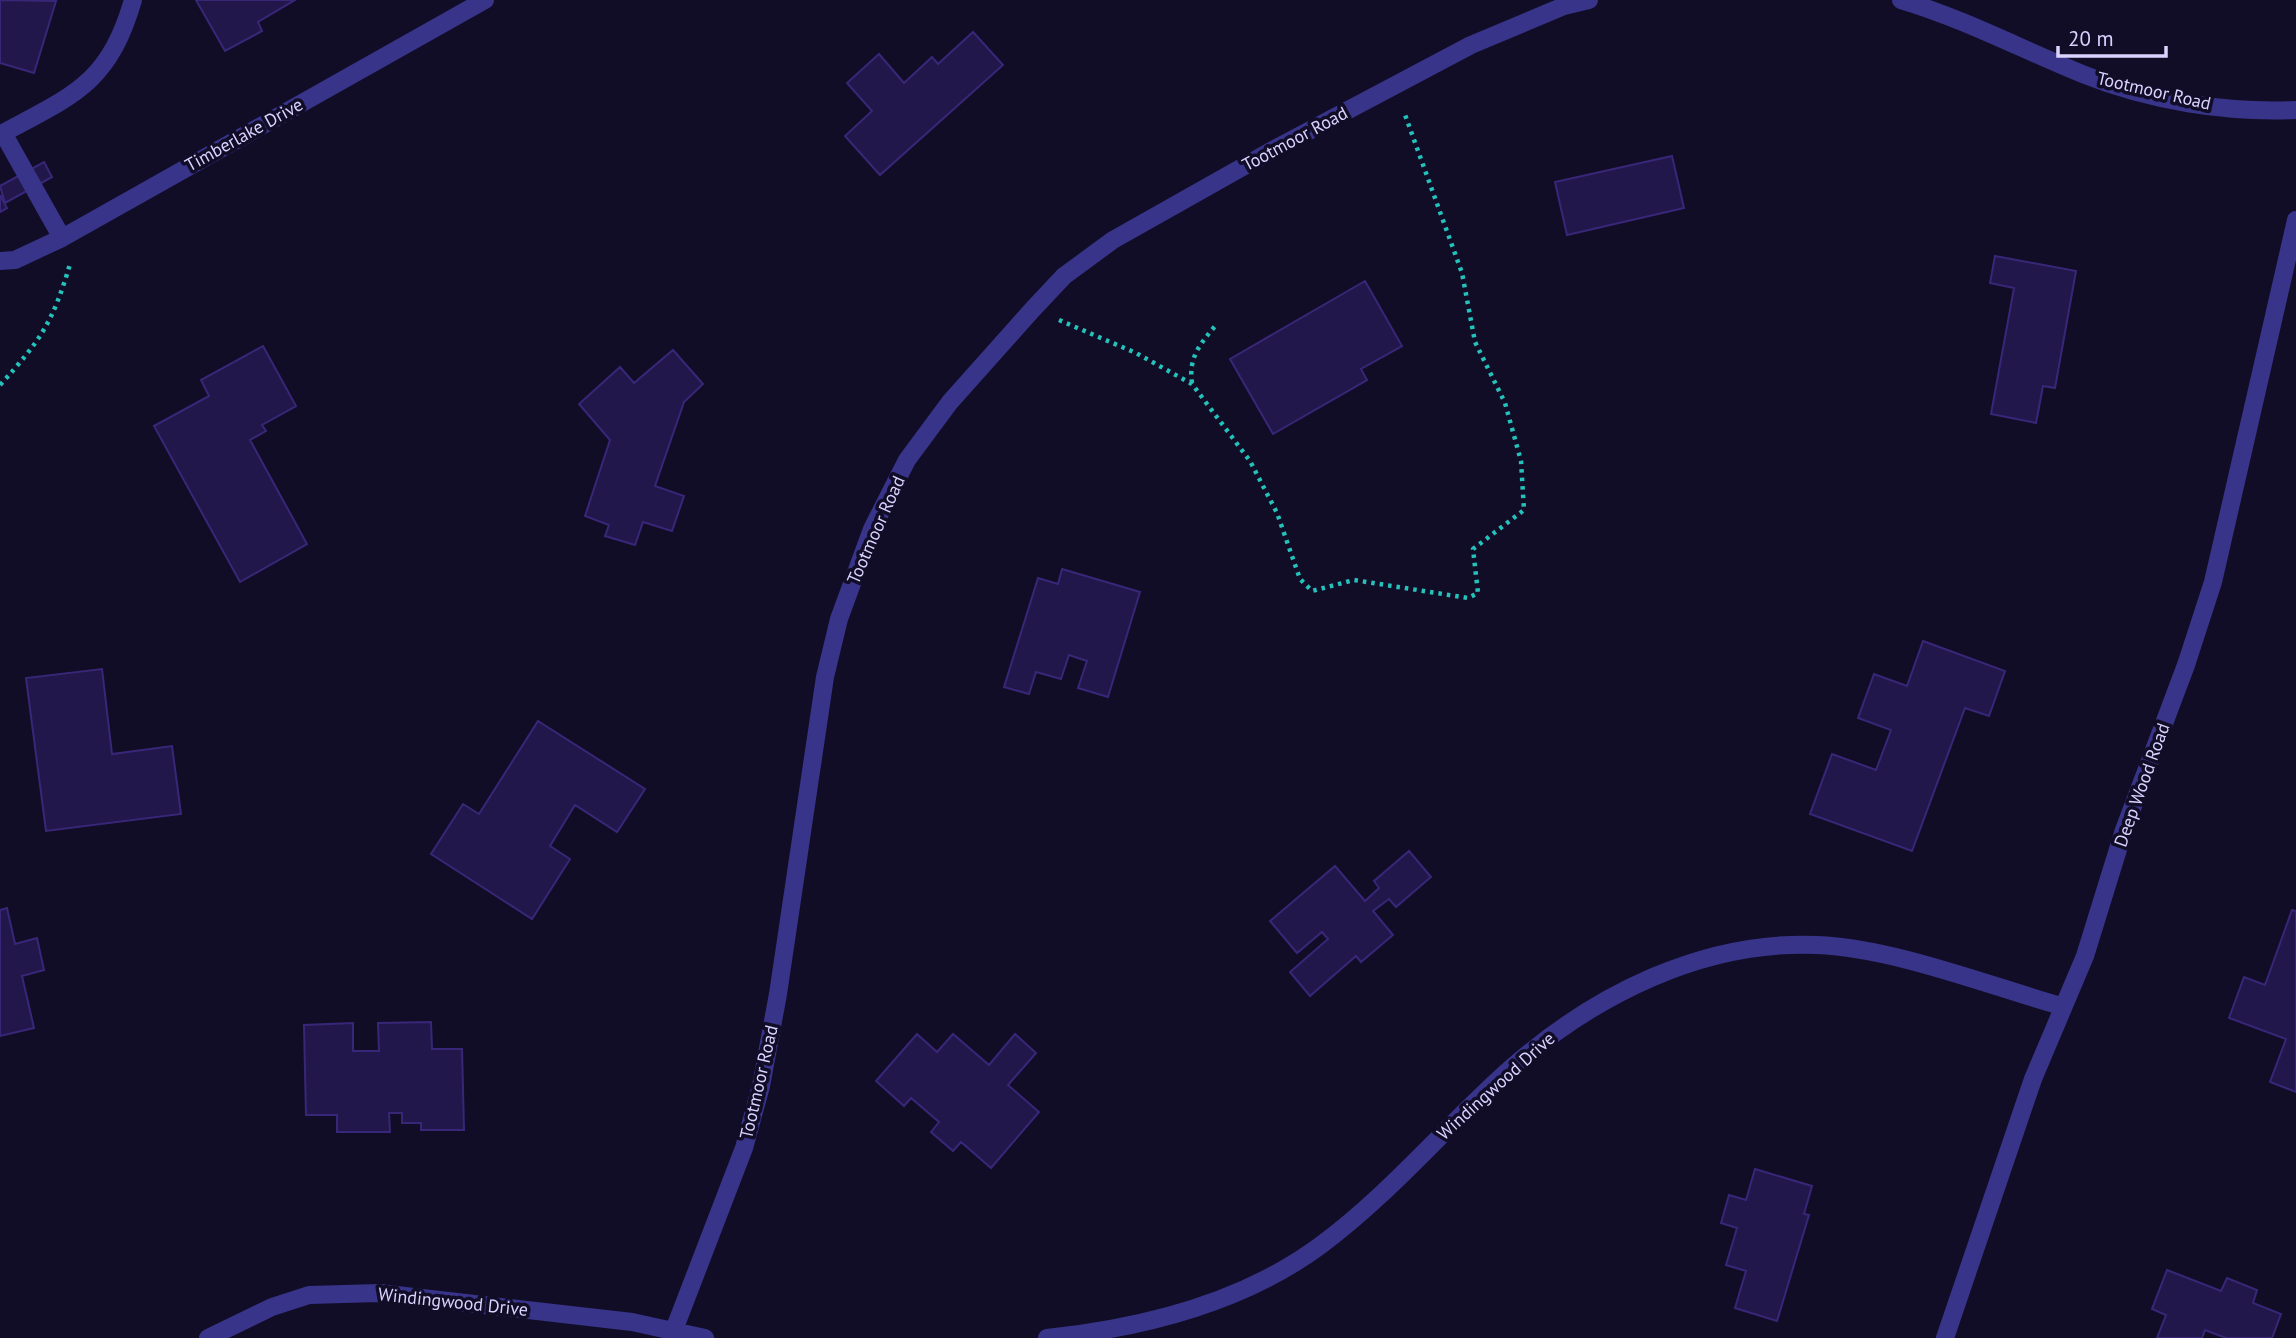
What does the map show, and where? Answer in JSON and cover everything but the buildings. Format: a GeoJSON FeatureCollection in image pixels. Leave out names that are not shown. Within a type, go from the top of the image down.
{"type":"FeatureCollection","features":[{"type":"Feature","properties":{"kind":"street"},"geometry":{"type":"LineString","coordinates":[[62,238],[1,132],[66,99],[89,83],[106,64],[124,32],[133,0]]}},
{"type":"Feature","properties":{"kind":"street","name":"Timberlake Drive"},"geometry":{"type":"LineString","coordinates":[[0,261],[15,260],[62,238],[485,0]]}},
{"type":"Feature","properties":{"kind":"street","name":"Tootmoor Road"},"geometry":{"type":"LineString","coordinates":[[674,1330],[744,1148],[761,1086],[778,993],[825,677],[839,619],[872,529],[907,460],[950,402],[1032,309],[1064,276],[1113,240],[1471,45],[1564,6],[1589,0]]}},
{"type":"Feature","properties":{"kind":"street","name":"Tootmoor Road"},"geometry":{"type":"LineString","coordinates":[[1901,0],[1975,25],[2086,75],[2121,87],[2194,104],[2263,111],[2296,110]]}},
{"type":"Feature","properties":{"kind":"street","name":"Deep Wood Road"},"geometry":{"type":"LineString","coordinates":[[1945,1338],[2033,1079],[2061,1006],[2085,956],[2124,830],[2186,665],[2213,582],[2296,220]]}},
{"type":"Feature","properties":{"kind":"street","name":"Windingwood Drive"},"geometry":{"type":"LineString","coordinates":[[1047,1338],[1086,1334],[1191,1309],[1249,1288],[1288,1267],[1321,1245],[1380,1197],[1510,1069],[1560,1028],[1675,967],[1754,947],[1818,945],[1917,964],[2061,1006]]}},
{"type":"Feature","properties":{"kind":"street","name":"Windingwood Drive"},"geometry":{"type":"LineString","coordinates":[[208,1338],[272,1307],[309,1295],[379,1293],[674,1330],[705,1338]]}},
{"type":"Feature","properties":{"kind":"path"},"geometry":{"type":"LineString","coordinates":[[1032,309],[1136,353],[1192,384],[1250,461],[1278,513],[1300,579],[1312,591],[1354,580],[1468,598],[1478,593],[1473,549],[1524,510],[1521,461],[1505,403],[1475,342],[1462,272],[1394,85]]}},
{"type":"Feature","properties":{"kind":"path"},"geometry":{"type":"LineString","coordinates":[[0,385],[33,349],[55,313],[73,255],[62,238]]}},
{"type":"Feature","properties":{"kind":"path"},"geometry":{"type":"LineString","coordinates":[[1192,384],[1191,362],[1199,345],[1216,324]]}}]}
